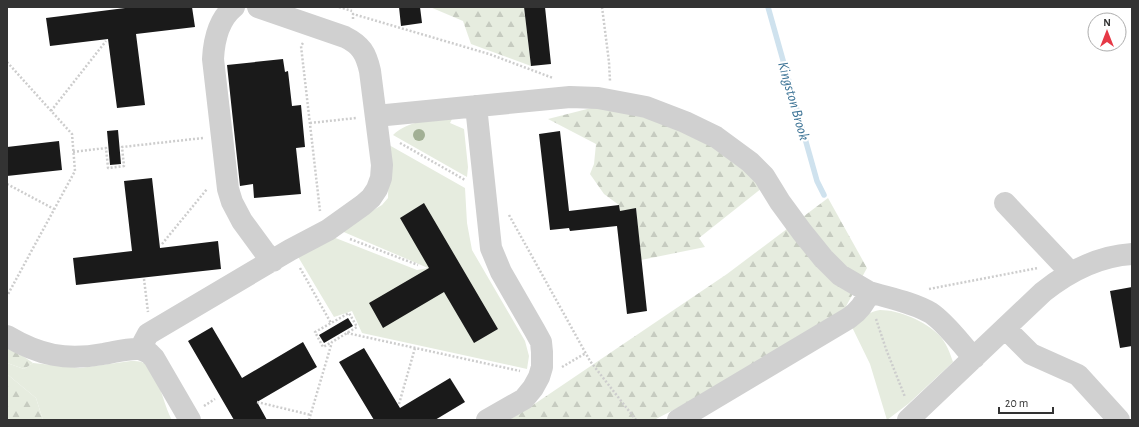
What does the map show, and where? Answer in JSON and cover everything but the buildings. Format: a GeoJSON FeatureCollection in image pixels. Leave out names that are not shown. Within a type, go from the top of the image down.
{"type":"FeatureCollection","features":[{"type":"Feature","properties":{"kind":"lane"},"geometry":{"type":"LineString","coordinates":[[234,7],[224,19],[217,33],[213,59],[226,179],[232,202],[242,220],[264,252],[281,255]]}},
{"type":"Feature","properties":{"kind":"lane"},"geometry":{"type":"LineString","coordinates":[[140,349],[148,334],[281,255],[328,230],[363,205],[378,189],[382,165],[379,138],[368,59],[362,49],[345,37],[258,7]]}},
{"type":"Feature","properties":{"kind":"lane"},"geometry":{"type":"LineString","coordinates":[[376,116],[570,97],[598,98],[646,107],[684,122],[716,138],[750,162],[764,176],[782,205],[823,258],[867,297],[917,306],[931,314],[942,323],[974,358]]}},
{"type":"Feature","properties":{"kind":"lane"},"geometry":{"type":"LineString","coordinates":[[476,106],[491,248],[500,272],[535,331],[540,342],[542,352],[542,367],[533,388],[524,398],[487,420]]}},
{"type":"Feature","properties":{"kind":"lane"},"geometry":{"type":"LineString","coordinates":[[1005,203],[1066,268]]}},
{"type":"Feature","properties":{"kind":"lane"},"geometry":{"type":"LineString","coordinates":[[910,418],[1043,292],[1057,281],[1066,268],[1102,259],[1132,254]]}},
{"type":"Feature","properties":{"kind":"lane"},"geometry":{"type":"LineString","coordinates":[[678,420],[849,318],[858,312],[867,297]]}},
{"type":"Feature","properties":{"kind":"lane"},"geometry":{"type":"LineString","coordinates":[[1005,328],[1030,354],[1078,376],[1119,420]]}},
{"type":"Feature","properties":{"kind":"lane"},"geometry":{"type":"LineString","coordinates":[[7,336],[27,347],[44,353],[61,356],[84,357],[120,350],[140,349],[149,353],[154,358],[190,420]]}},
{"type":"Feature","properties":{"kind":"path"},"geometry":{"type":"LineString","coordinates":[[339,7],[489,54],[560,81]]}},
{"type":"Feature","properties":{"kind":"path"},"geometry":{"type":"LineString","coordinates":[[352,7],[354,42]]}},
{"type":"Feature","properties":{"kind":"path"},"geometry":{"type":"LineString","coordinates":[[602,7],[609,62],[610,100]]}},
{"type":"Feature","properties":{"kind":"path"},"geometry":{"type":"LineString","coordinates":[[315,26],[301,46],[320,211],[328,230],[418,265]]}},
{"type":"Feature","properties":{"kind":"path"},"geometry":{"type":"LineString","coordinates":[[51,111],[106,41]]}},
{"type":"Feature","properties":{"kind":"path"},"geometry":{"type":"LineString","coordinates":[[7,62],[72,134],[75,171],[7,296]]}},
{"type":"Feature","properties":{"kind":"path"},"geometry":{"type":"LineString","coordinates":[[310,123],[376,116]]}},
{"type":"Feature","properties":{"kind":"path"},"geometry":{"type":"LineString","coordinates":[[73,152],[106,148],[108,168],[124,166],[122,147],[204,138],[204,145]]}},
{"type":"Feature","properties":{"kind":"path"},"geometry":{"type":"LineString","coordinates":[[379,138],[391,138],[470,184]]}},
{"type":"Feature","properties":{"kind":"path"},"geometry":{"type":"LineString","coordinates":[[7,184],[54,209]]}},
{"type":"Feature","properties":{"kind":"path"},"geometry":{"type":"LineString","coordinates":[[162,244],[210,187],[211,193]]}},
{"type":"Feature","properties":{"kind":"path"},"geometry":{"type":"LineString","coordinates":[[508,214],[590,361],[636,420]]}},
{"type":"Feature","properties":{"kind":"path"},"geometry":{"type":"LineString","coordinates":[[281,255],[331,323]]}},
{"type":"Feature","properties":{"kind":"path"},"geometry":{"type":"LineString","coordinates":[[925,290],[1066,268]]}},
{"type":"Feature","properties":{"kind":"path"},"geometry":{"type":"LineString","coordinates":[[144,279],[148,316]]}},
{"type":"Feature","properties":{"kind":"path"},"geometry":{"type":"LineString","coordinates":[[867,297],[906,397],[910,418]]}},
{"type":"Feature","properties":{"kind":"path"},"geometry":{"type":"LineString","coordinates":[[349,313],[356,327],[347,333],[323,347],[315,332],[349,313]]}},
{"type":"Feature","properties":{"kind":"path"},"geometry":{"type":"LineString","coordinates":[[347,333],[522,371]]}},
{"type":"Feature","properties":{"kind":"path"},"geometry":{"type":"LineString","coordinates":[[309,420],[332,342]]}},
{"type":"Feature","properties":{"kind":"path"},"geometry":{"type":"LineString","coordinates":[[399,404],[415,348]]}},
{"type":"Feature","properties":{"kind":"path"},"geometry":{"type":"LineString","coordinates":[[559,369],[586,353]]}},
{"type":"Feature","properties":{"kind":"path"},"geometry":{"type":"LineString","coordinates":[[257,402],[311,416]]}},
{"type":"Feature","properties":{"kind":"green space"},"geometry":{"type":"Polygon","coordinates":[[[430,7],[524,7],[531,66],[471,44],[463,21],[430,7]]]}},
{"type":"Feature","properties":{"kind":"green space"},"geometry":{"type":"Polygon","coordinates":[[[628,103],[707,141],[739,165],[762,188],[699,238],[705,247],[641,260],[636,209],[620,211],[619,205],[604,194],[590,174],[594,164],[596,144],[548,119],[595,107],[628,103]]]}},
{"type":"Feature","properties":{"kind":"green space"},"geometry":{"type":"Polygon","coordinates":[[[453,117],[450,123],[464,129],[468,167],[467,177],[393,135],[406,126],[429,120],[453,117]]]}},
{"type":"Feature","properties":{"kind":"green space"},"geometry":{"type":"Polygon","coordinates":[[[389,145],[465,188],[467,223],[472,250],[525,341],[529,356],[527,369],[362,333],[352,311],[334,317],[297,255],[333,237],[417,270],[428,268],[339,230],[382,205],[388,198],[389,145]]]}},
{"type":"Feature","properties":{"kind":"green space"},"geometry":{"type":"Polygon","coordinates":[[[828,198],[867,268],[844,310],[691,401],[654,420],[509,420],[727,274],[828,198]]]}},
{"type":"Feature","properties":{"kind":"green space"},"geometry":{"type":"Polygon","coordinates":[[[880,310],[903,314],[927,325],[944,341],[953,362],[908,404],[887,420],[870,364],[851,325],[869,314],[880,310]]]}},
{"type":"Feature","properties":{"kind":"green space"},"geometry":{"type":"Polygon","coordinates":[[[7,345],[33,363],[24,369],[7,363],[7,345]]]}},
{"type":"Feature","properties":{"kind":"green space"},"geometry":{"type":"Polygon","coordinates":[[[139,361],[149,367],[157,381],[172,420],[43,420],[36,398],[7,374],[7,363],[24,369],[33,363],[80,368],[139,361]]]}},
{"type":"Feature","properties":{"kind":"green space"},"geometry":{"type":"Polygon","coordinates":[[[7,374],[36,398],[43,420],[7,420],[7,374]]]}},
{"type":"Feature","properties":{"kind":"waterway","name":"Kingston Brook"},"geometry":{"type":"LineString","coordinates":[[768,7],[817,181],[824,195]]}}]}
